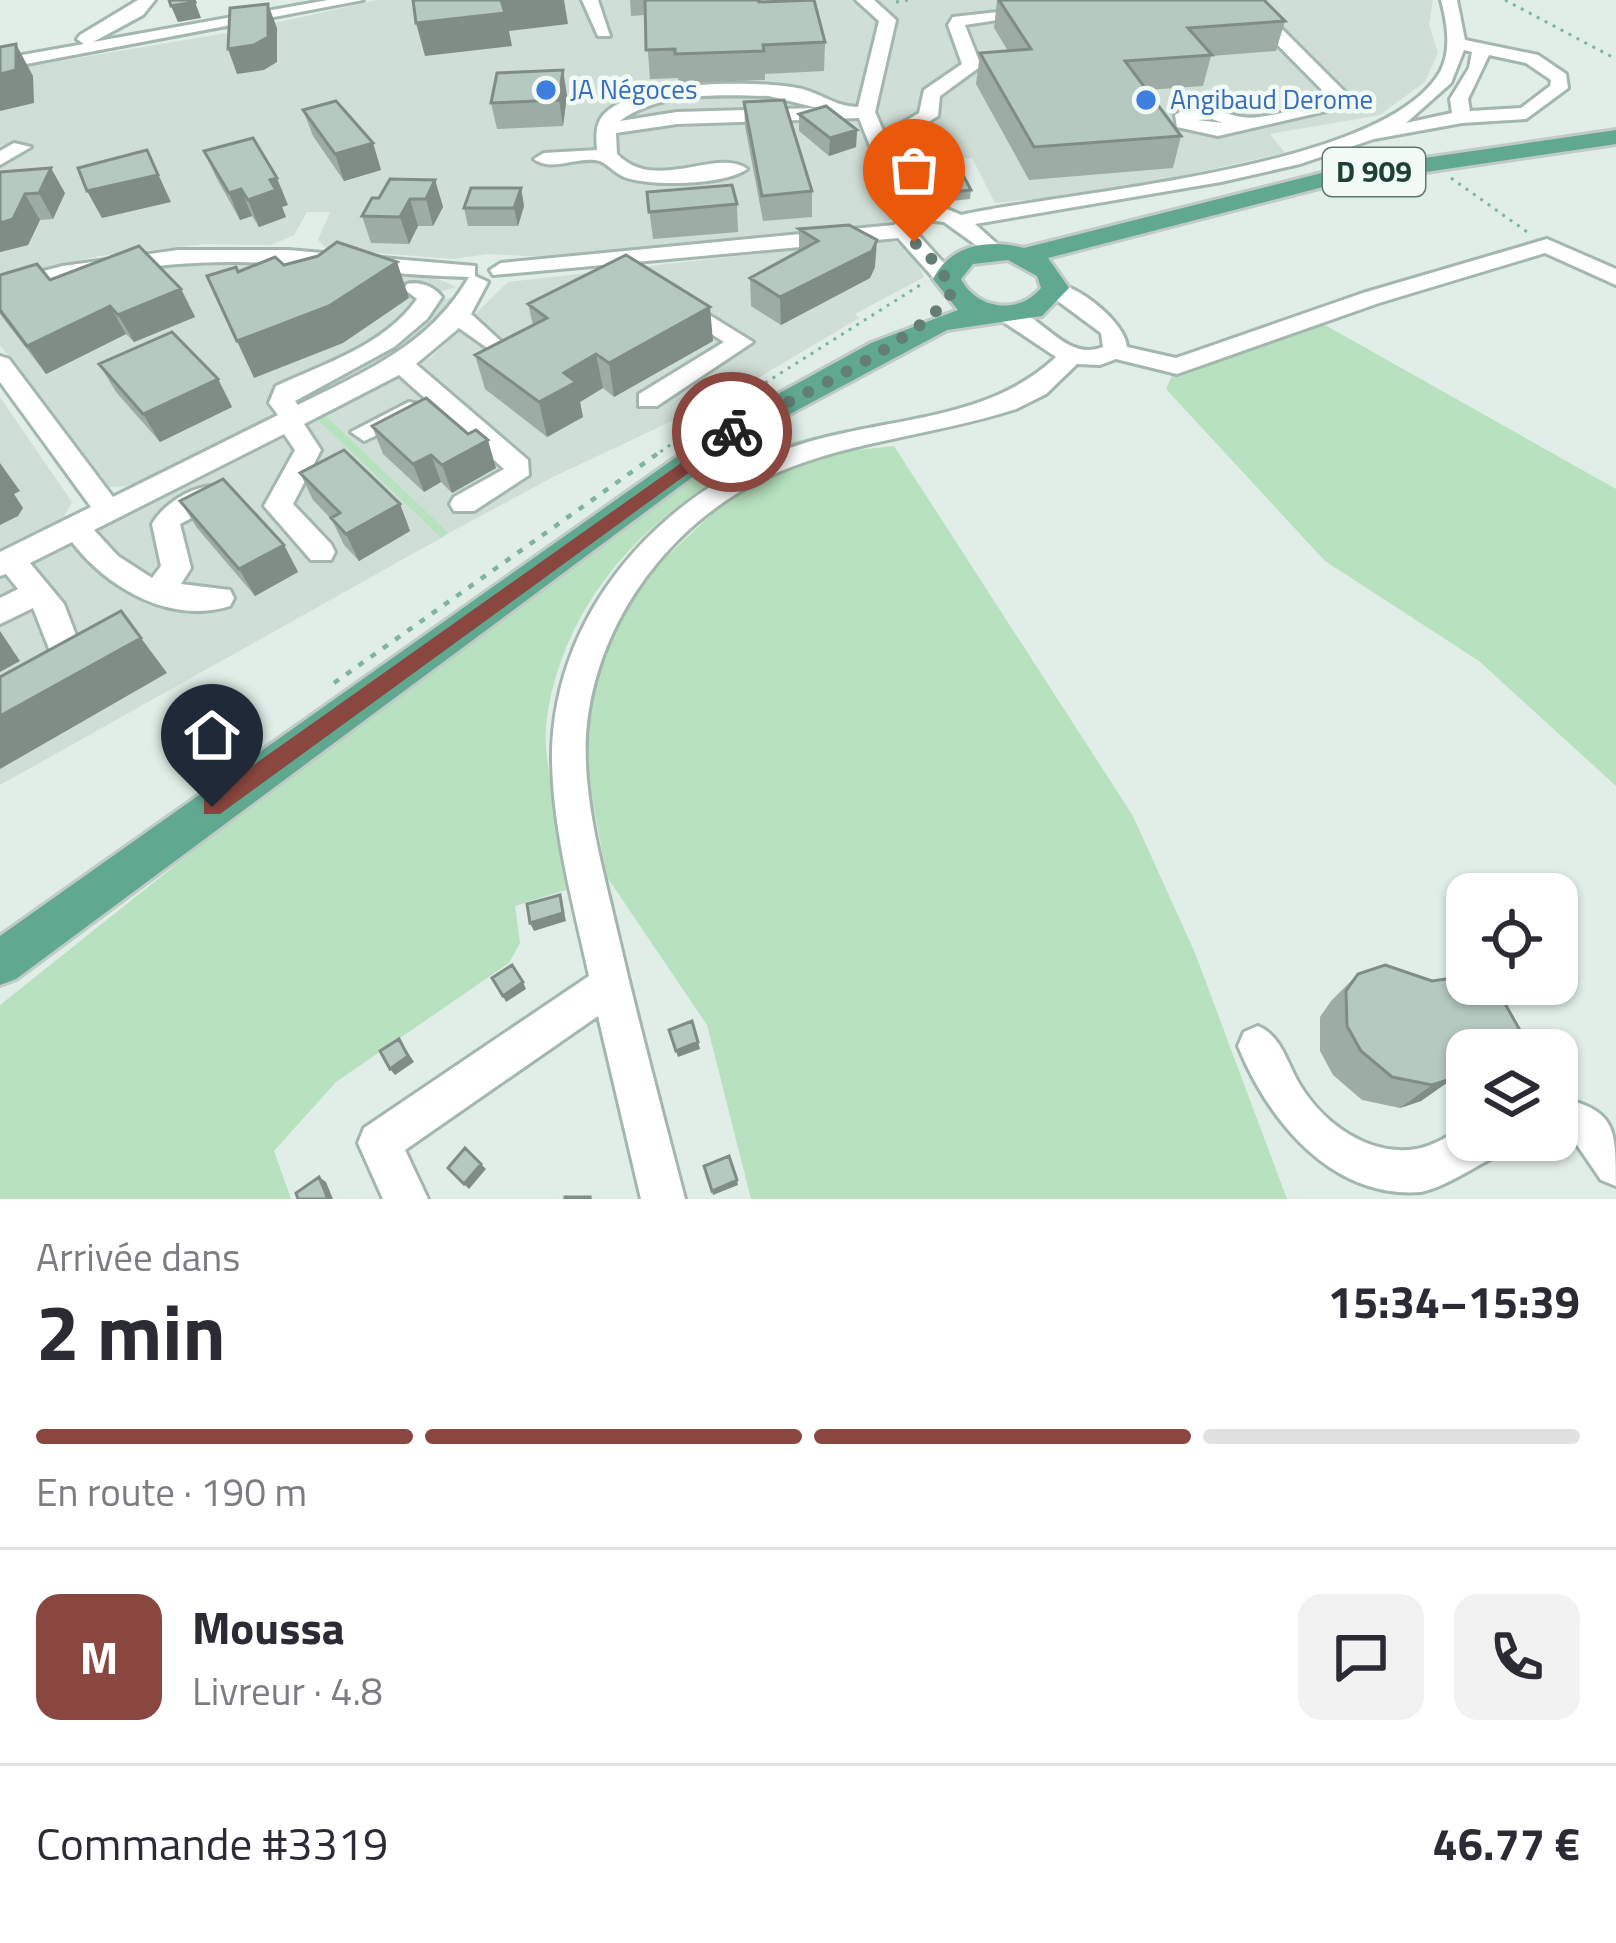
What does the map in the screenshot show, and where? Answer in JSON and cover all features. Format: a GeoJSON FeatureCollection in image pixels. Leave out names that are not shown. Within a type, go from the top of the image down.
{"type":"FeatureCollection","features":[{"type":"Feature","properties":{"kind":"main road","name":"D 909"},"geometry":{"type":"LineString","coordinates":[[1023,256],[1242,198],[1616,137]]}},
{"type":"Feature","properties":{"kind":"main road","name":"D 909"},"geometry":{"type":"LineString","coordinates":[[1054,282],[1136,228]]}},
{"type":"Feature","properties":{"kind":"main road"},"geometry":{"type":"LineString","coordinates":[[0,963],[734,431],[881,349],[938,324],[1035,309],[1054,282],[1023,256],[994,251],[956,262],[943,306],[881,349]]}},
{"type":"Feature","properties":{"kind":"main road"},"geometry":{"type":"LineString","coordinates":[[949,285],[996,313]]}},
{"type":"Feature","properties":{"kind":"street"},"geometry":{"type":"LineString","coordinates":[[0,64],[355,0]]}},
{"type":"Feature","properties":{"kind":"street"},"geometry":{"type":"LineString","coordinates":[[590,0],[604,32]]}},
{"type":"Feature","properties":{"kind":"street"},"geometry":{"type":"LineString","coordinates":[[864,0],[888,20],[866,112],[911,222],[949,285]]}},
{"type":"Feature","properties":{"kind":"street"},"geometry":{"type":"LineString","coordinates":[[1197,1],[1215,0],[1254,11],[1340,97],[1243,124]]}},
{"type":"Feature","properties":{"kind":"street"},"geometry":{"type":"LineString","coordinates":[[961,221],[1155,191],[1367,133],[1426,100],[1444,81],[1456,43],[1449,0]]}},
{"type":"Feature","properties":{"kind":"street"},"geometry":{"type":"LineString","coordinates":[[71,49],[148,6]]}},
{"type":"Feature","properties":{"kind":"street"},"geometry":{"type":"LineString","coordinates":[[885,157],[917,146],[909,125],[928,116],[931,94],[972,66],[956,25],[959,21],[1057,11]]}},
{"type":"Feature","properties":{"kind":"street"},"geometry":{"type":"LineString","coordinates":[[1367,133],[1394,135],[1462,117],[1526,113],[1559,88],[1559,78],[1550,68],[1456,43]]}},
{"type":"Feature","properties":{"kind":"street"},"geometry":{"type":"LineString","coordinates":[[1462,117],[1459,99],[1478,68],[1483,48]]}},
{"type":"Feature","properties":{"kind":"street"},"geometry":{"type":"LineString","coordinates":[[737,169],[708,180],[638,174],[612,164],[606,129],[677,118],[866,112]]}},
{"type":"Feature","properties":{"kind":"street"},"geometry":{"type":"LineString","coordinates":[[0,159],[21,147]]}},
{"type":"Feature","properties":{"kind":"street"},"geometry":{"type":"LineString","coordinates":[[544,159],[607,155]]}},
{"type":"Feature","properties":{"kind":"street"},"geometry":{"type":"LineString","coordinates":[[0,289],[98,265],[204,252],[482,274],[911,222],[940,212],[961,221],[994,251]]}},
{"type":"Feature","properties":{"kind":"street"},"geometry":{"type":"LineString","coordinates":[[996,313],[1072,356],[1098,359],[1114,351],[1177,366],[1370,298],[1547,246],[1616,278]]}},
{"type":"Feature","properties":{"kind":"street"},"geometry":{"type":"LineString","coordinates":[[625,260],[630,277],[655,287],[741,342],[648,400]]}},
{"type":"Feature","properties":{"kind":"street"},"geometry":{"type":"LineString","coordinates":[[0,700],[58,667],[66,651],[64,633],[38,592],[6,562],[401,364],[457,315],[482,274]]}},
{"type":"Feature","properties":{"kind":"street"},"geometry":{"type":"LineString","coordinates":[[1054,282],[1110,329],[1117,340],[1114,351]]}},
{"type":"Feature","properties":{"kind":"street"},"geometry":{"type":"LineString","coordinates":[[321,552],[278,506],[308,450],[282,403],[285,392],[361,354],[407,322],[430,297],[415,289]]}},
{"type":"Feature","properties":{"kind":"street"},"geometry":{"type":"LineString","coordinates":[[457,315],[493,345]]}},
{"type":"Feature","properties":{"kind":"street"},"geometry":{"type":"LineString","coordinates":[[663,1199],[579,839],[568,746],[581,670],[598,619],[647,554],[688,516],[749,474],[851,439],[1008,401],[1049,380],[1072,356]]}},
{"type":"Feature","properties":{"kind":"street"},"geometry":{"type":"LineString","coordinates":[[0,364],[109,512]]}},
{"type":"Feature","properties":{"kind":"street"},"geometry":{"type":"LineString","coordinates":[[401,364],[518,467],[514,475],[464,504]]}},
{"type":"Feature","properties":{"kind":"street"},"geometry":{"type":"LineString","coordinates":[[364,432],[436,396]]}},
{"type":"Feature","properties":{"kind":"street"},"geometry":{"type":"LineString","coordinates":[[158,591],[176,568],[166,524],[172,514],[214,494]]}},
{"type":"Feature","properties":{"kind":"street"},"geometry":{"type":"LineString","coordinates":[[76,527],[108,570],[130,585],[219,598]]}},
{"type":"Feature","properties":{"kind":"street"},"geometry":{"type":"LineString","coordinates":[[0,612],[38,592]]}},
{"type":"Feature","properties":{"kind":"street"},"geometry":{"type":"LineString","coordinates":[[406,1199],[379,1143],[610,986]]}},
{"type":"Feature","properties":{"kind":"street"},"geometry":{"type":"LineString","coordinates":[[1258,1046],[1287,1103],[1316,1137],[1366,1168],[1420,1171],[1446,1158]]}},
{"type":"Feature","properties":{"kind":"street"},"geometry":{"type":"LineString","coordinates":[[1578,1122],[1587,1124],[1616,1166]]}},
{"type":"Feature","properties":{"kind":"path"},"geometry":{"type":"LineString","coordinates":[[1504,0],[1616,59]]}},
{"type":"Feature","properties":{"kind":"path"},"geometry":{"type":"LineString","coordinates":[[1432,164],[1547,246]]}},
{"type":"Feature","properties":{"kind":"shaded area"},"geometry":{"type":"Polygon","coordinates":[[[377,0],[1433,0],[1429,24],[1438,53],[1425,82],[1380,115],[1270,134],[1285,153],[1108,192],[995,203],[972,158],[917,163],[878,121],[863,124],[894,217],[883,225],[564,258],[488,254],[453,259],[327,249],[318,240],[330,212],[307,212],[294,235],[271,245],[205,244],[99,256],[0,281],[0,71],[239,31],[377,0]]]}},
{"type":"Feature","properties":{"kind":"shaded area"},"geometry":{"type":"Polygon","coordinates":[[[870,241],[896,242],[913,254],[924,277],[855,314],[859,318],[736,391],[555,476],[449,533],[324,414],[431,357],[508,282],[870,241]]]}},
{"type":"Feature","properties":{"kind":"shaded area"},"geometry":{"type":"Polygon","coordinates":[[[231,258],[426,274],[457,287],[442,291],[446,299],[455,297],[429,330],[360,376],[136,486],[107,487],[0,345],[0,295],[96,270],[231,258]]]}},
{"type":"Feature","properties":{"kind":"shaded area"},"geometry":{"type":"Polygon","coordinates":[[[0,397],[72,502],[61,522],[0,553],[0,397]]]}},
{"type":"Feature","properties":{"kind":"shaded area"},"geometry":{"type":"Polygon","coordinates":[[[316,418],[441,538],[0,785],[0,577],[316,418]]]}},
{"type":"Feature","properties":{"kind":"green space"},"geometry":{"type":"Polygon","coordinates":[[[1325,325],[1616,489],[1616,786],[1479,661],[1325,561],[1166,389],[1172,376],[1325,325]]]}},
{"type":"Feature","properties":{"kind":"green space"},"geometry":{"type":"Polygon","coordinates":[[[324,414],[449,533],[441,538],[316,418],[324,414]]]}},
{"type":"Feature","properties":{"kind":"green space"},"geometry":{"type":"Polygon","coordinates":[[[846,429],[770,455],[692,496],[660,521],[605,579],[566,647],[546,725],[551,782],[572,888],[515,906],[520,943],[509,963],[336,1082],[274,1151],[291,1199],[0,1199],[0,1005],[310,758],[717,461],[846,429]]]}},
{"type":"Feature","properties":{"kind":"green space"},"geometry":{"type":"Polygon","coordinates":[[[894,446],[1133,816],[1195,953],[1287,1199],[751,1199],[707,1025],[607,877],[581,740],[606,641],[648,574],[728,499],[819,454],[894,446]]]}},
{"type":"Feature","properties":{"kind":"building"},"geometry":{"type":"Polygon","coordinates":[[[169,0],[194,0],[195,2],[171,6],[169,0]]]}},
{"type":"Feature","properties":{"kind":"building"},"geometry":{"type":"Polygon","coordinates":[[[413,0],[501,0],[505,13],[416,23],[413,0]]]}},
{"type":"Feature","properties":{"kind":"building"},"geometry":{"type":"Polygon","coordinates":[[[645,0],[814,0],[825,42],[763,45],[764,51],[675,54],[675,49],[646,50],[645,0]]]}},
{"type":"Feature","properties":{"kind":"building"},"geometry":{"type":"Polygon","coordinates":[[[999,0],[1264,0],[1285,21],[1188,28],[1212,55],[1125,61],[1181,136],[1034,147],[980,53],[1031,49],[999,0]]]}},
{"type":"Feature","properties":{"kind":"building"},"geometry":{"type":"Polygon","coordinates":[[[268,4],[268,37],[254,45],[228,49],[230,8],[268,4]]]}},
{"type":"Feature","properties":{"kind":"building"},"geometry":{"type":"Polygon","coordinates":[[[16,44],[16,70],[0,74],[0,47],[16,44]]]}},
{"type":"Feature","properties":{"kind":"building"},"geometry":{"type":"Polygon","coordinates":[[[563,70],[559,100],[491,103],[497,73],[563,70]]]}},
{"type":"Feature","properties":{"kind":"building"},"geometry":{"type":"Polygon","coordinates":[[[784,100],[812,191],[762,196],[744,102],[784,100]]]}},
{"type":"Feature","properties":{"kind":"building"},"geometry":{"type":"Polygon","coordinates":[[[336,101],[373,143],[335,154],[303,110],[336,101]]]}},
{"type":"Feature","properties":{"kind":"building"},"geometry":{"type":"Polygon","coordinates":[[[826,106],[857,130],[830,138],[799,114],[826,106]]]}},
{"type":"Feature","properties":{"kind":"building"},"geometry":{"type":"Polygon","coordinates":[[[253,138],[277,178],[270,180],[276,190],[248,200],[241,189],[229,193],[204,151],[253,138]]]}},
{"type":"Feature","properties":{"kind":"building"},"geometry":{"type":"Polygon","coordinates":[[[147,150],[158,175],[87,191],[78,168],[147,150]]]}},
{"type":"Feature","properties":{"kind":"building"},"geometry":{"type":"Polygon","coordinates":[[[954,158],[971,190],[943,193],[928,160],[954,158]]]}},
{"type":"Feature","properties":{"kind":"building"},"geometry":{"type":"Polygon","coordinates":[[[51,168],[39,193],[25,194],[13,219],[0,223],[0,172],[51,168]]]}},
{"type":"Feature","properties":{"kind":"building"},"geometry":{"type":"Polygon","coordinates":[[[390,179],[435,180],[426,199],[410,199],[400,217],[362,216],[372,198],[379,198],[390,179]]]}},
{"type":"Feature","properties":{"kind":"building"},"geometry":{"type":"Polygon","coordinates":[[[732,185],[737,204],[649,212],[647,192],[732,185]]]}},
{"type":"Feature","properties":{"kind":"building"},"geometry":{"type":"Polygon","coordinates":[[[471,188],[521,188],[514,208],[464,208],[471,188]]]}},
{"type":"Feature","properties":{"kind":"building"},"geometry":{"type":"Polygon","coordinates":[[[849,225],[877,240],[872,251],[780,297],[750,278],[818,241],[799,229],[849,225]]]}},
{"type":"Feature","properties":{"kind":"building"},"geometry":{"type":"Polygon","coordinates":[[[337,242],[397,262],[329,306],[237,341],[207,276],[236,267],[238,272],[275,257],[284,265],[318,256],[337,242]]]}},
{"type":"Feature","properties":{"kind":"building"},"geometry":{"type":"Polygon","coordinates":[[[139,246],[181,289],[118,315],[110,306],[27,346],[0,310],[0,275],[37,264],[50,280],[139,246]]]}},
{"type":"Feature","properties":{"kind":"building"},"geometry":{"type":"Polygon","coordinates":[[[626,255],[710,307],[609,363],[596,354],[564,373],[576,382],[539,402],[475,355],[547,318],[528,304],[626,255]]]}},
{"type":"Feature","properties":{"kind":"building"},"geometry":{"type":"Polygon","coordinates":[[[172,332],[218,379],[143,414],[99,364],[172,332]]]}},
{"type":"Feature","properties":{"kind":"building"},"geometry":{"type":"Polygon","coordinates":[[[426,398],[468,434],[476,430],[488,440],[442,465],[431,455],[413,464],[372,426],[426,398]]]}},
{"type":"Feature","properties":{"kind":"building"},"geometry":{"type":"Polygon","coordinates":[[[344,450],[400,504],[346,534],[331,518],[340,513],[300,473],[344,450]]]}},
{"type":"Feature","properties":{"kind":"building"},"geometry":{"type":"Polygon","coordinates":[[[223,479],[284,545],[239,569],[180,501],[223,479]]]}},
{"type":"Feature","properties":{"kind":"building"},"geometry":{"type":"Polygon","coordinates":[[[121,611],[141,638],[0,716],[0,677],[121,611]]]}},
{"type":"Feature","properties":{"kind":"building"},"geometry":{"type":"Polygon","coordinates":[[[560,895],[563,913],[530,923],[527,904],[560,895]]]}},
{"type":"Feature","properties":{"kind":"building"},"geometry":{"type":"Polygon","coordinates":[[[512,965],[523,982],[503,996],[492,978],[512,965]]]}},
{"type":"Feature","properties":{"kind":"building"},"geometry":{"type":"Polygon","coordinates":[[[1385,965],[1432,981],[1446,979],[1446,1005],[1506,1005],[1519,1029],[1446,1029],[1446,1081],[1432,1085],[1392,1077],[1361,1051],[1347,1026],[1346,991],[1358,974],[1385,965]]]}},
{"type":"Feature","properties":{"kind":"building"},"geometry":{"type":"Polygon","coordinates":[[[692,1021],[698,1042],[676,1051],[669,1030],[692,1021]]]}},
{"type":"Feature","properties":{"kind":"building"},"geometry":{"type":"Polygon","coordinates":[[[399,1039],[408,1056],[390,1069],[380,1051],[399,1039]]]}},
{"type":"Feature","properties":{"kind":"building"},"geometry":{"type":"Polygon","coordinates":[[[465,1148],[481,1164],[464,1184],[448,1168],[465,1148]]]}},
{"type":"Feature","properties":{"kind":"building"},"geometry":{"type":"Polygon","coordinates":[[[729,1156],[737,1180],[712,1191],[704,1166],[729,1156]]]}},
{"type":"Feature","properties":{"kind":"building"},"geometry":{"type":"Polygon","coordinates":[[[319,1177],[328,1199],[298,1199],[296,1193],[319,1177]]]}},
{"type":"Feature","properties":{"kind":"way so far"},"geometry":{"type":"LineString","coordinates":[[732,432],[881,349],[943,306],[952,292],[947,279],[914,242]]}},
{"type":"Feature","properties":{"kind":"place","name":"JA Négoces"},"geometry":{"type":"Point","coordinates":[546,90]}},
{"type":"Feature","properties":{"kind":"place","name":"Angibaud Derome"},"geometry":{"type":"Point","coordinates":[1146,100]}},
{"type":"Feature","properties":{"kind":"route"},"geometry":{"type":"LineString","coordinates":[[212,807],[732,432]]}}]}
